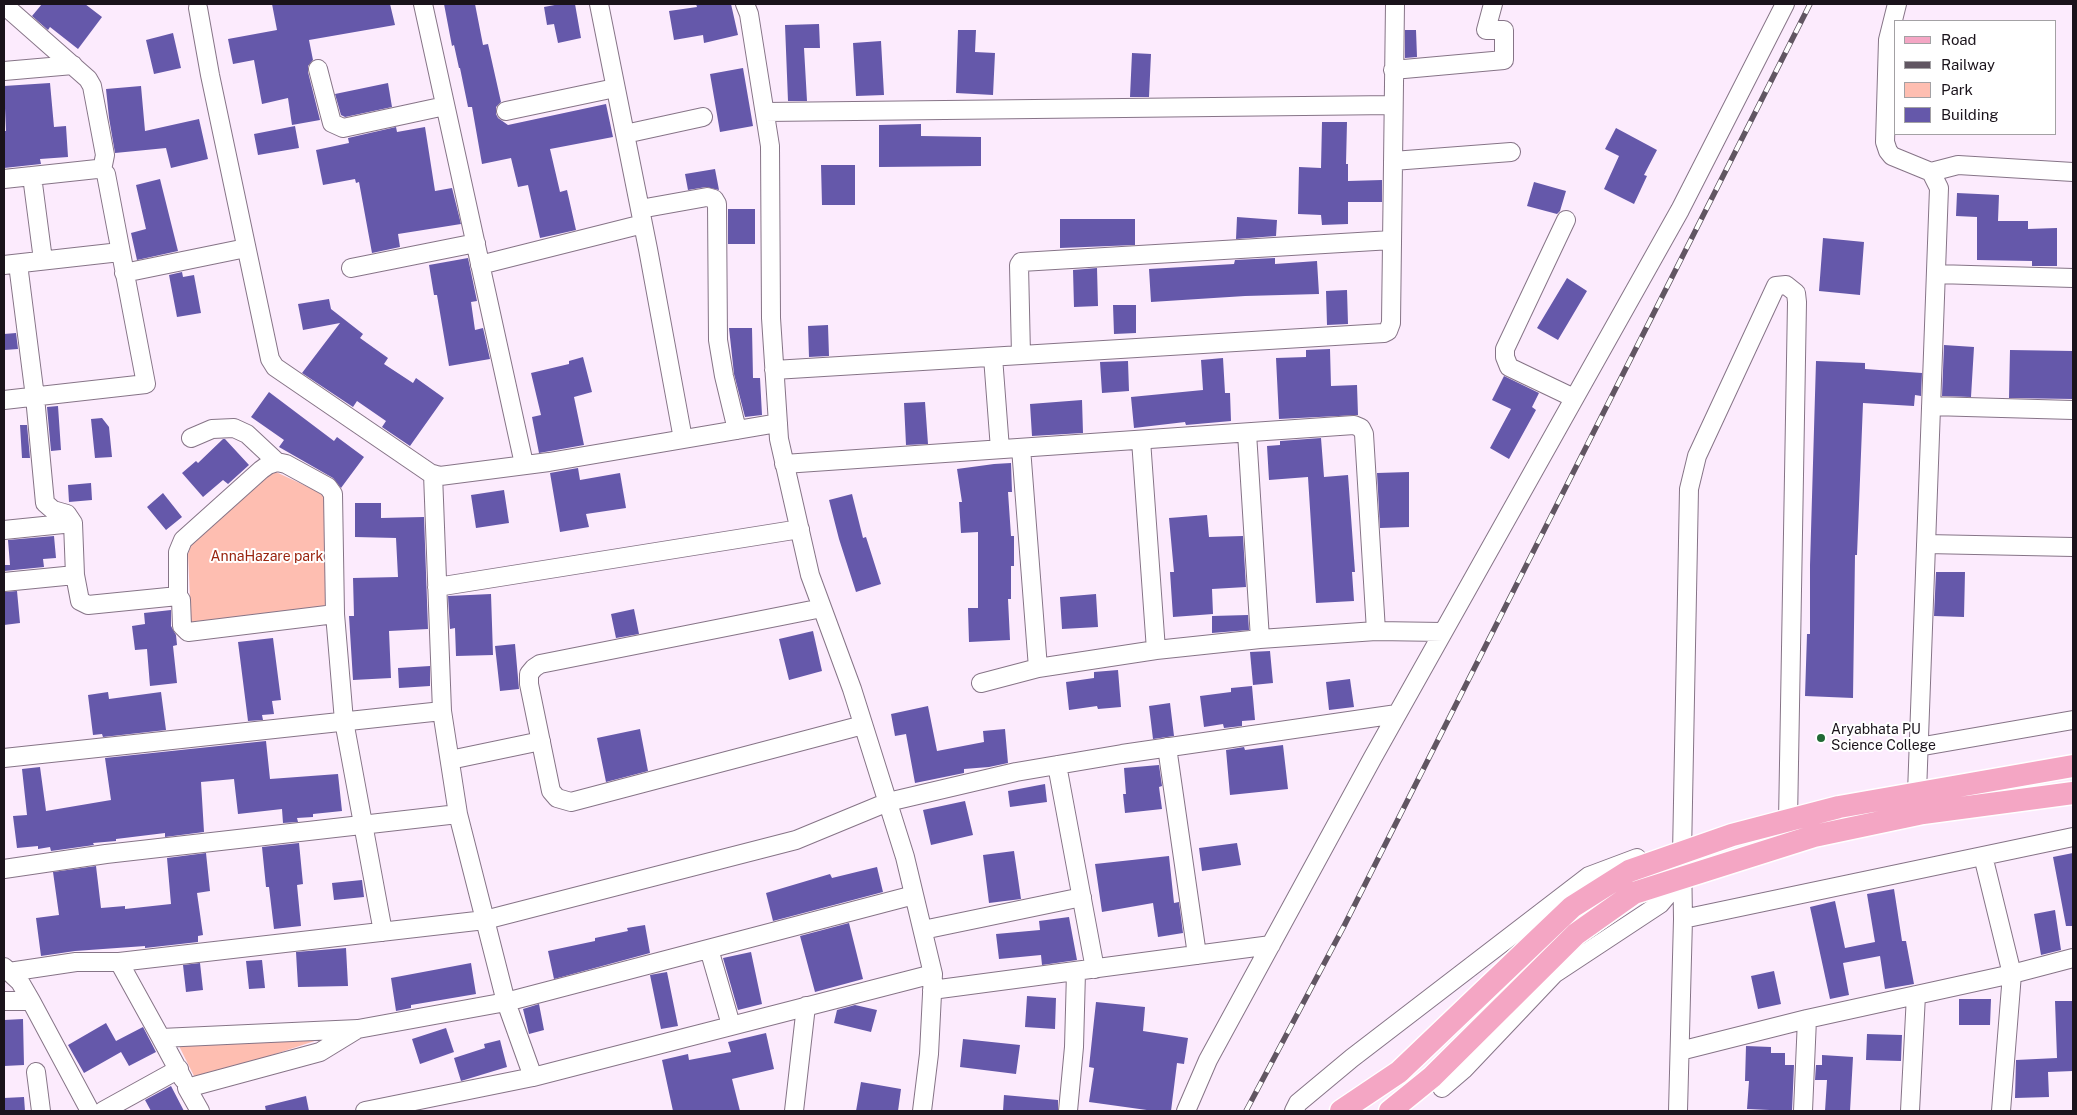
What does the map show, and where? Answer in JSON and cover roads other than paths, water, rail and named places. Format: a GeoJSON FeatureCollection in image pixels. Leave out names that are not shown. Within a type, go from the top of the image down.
{"type":"FeatureCollection","features":[{"type":"Feature","properties":{"kind":"main road"},"geometry":{"type":"LineString","coordinates":[[1341,1111],[1399,1072],[1572,907],[1630,871],[1732,835],[1839,807],[2073,766]]}},
{"type":"Feature","properties":{"kind":"main road"},"geometry":{"type":"LineString","coordinates":[[1390,1111],[1432,1077],[1576,934],[1634,893],[1814,836],[1923,813],[2073,792]]}},
{"type":"Feature","properties":{"kind":"street"},"geometry":{"type":"LineString","coordinates":[[423,4],[524,464]]}},
{"type":"Feature","properties":{"kind":"street"},"geometry":{"type":"LineString","coordinates":[[601,4],[615,88],[683,439]]}},
{"type":"Feature","properties":{"kind":"street"},"geometry":{"type":"LineString","coordinates":[[745,4],[750,14],[770,146],[771,318],[778,439],[810,575],[888,802],[905,856],[923,930],[933,982],[929,1054],[922,1111]]}},
{"type":"Feature","properties":{"kind":"street"},"geometry":{"type":"LineString","coordinates":[[774,370],[1384,333],[1388,331],[1391,323],[1395,4]]}},
{"type":"Feature","properties":{"kind":"street"},"geometry":{"type":"LineString","coordinates":[[1393,70],[1504,60],[1504,30],[1486,30],[1493,4]]}},
{"type":"Feature","properties":{"kind":"street"},"geometry":{"type":"LineString","coordinates":[[1186,1111],[1208,1060],[1397,714],[1680,210],[1785,4]]}},
{"type":"Feature","properties":{"kind":"street"},"geometry":{"type":"LineString","coordinates":[[1897,4],[1888,40],[1884,142],[1892,156],[1931,172],[1958,165],[2073,172]]}},
{"type":"Feature","properties":{"kind":"street"},"geometry":{"type":"LineString","coordinates":[[4,5],[83,73],[92,86],[105,156],[102,170]]}},
{"type":"Feature","properties":{"kind":"street"},"geometry":{"type":"LineString","coordinates":[[202,5],[210,75],[270,359],[275,367],[433,474],[440,476],[778,423]]}},
{"type":"Feature","properties":{"kind":"street"},"geometry":{"type":"LineString","coordinates":[[4,71],[73,65]]}},
{"type":"Feature","properties":{"kind":"street"},"geometry":{"type":"LineString","coordinates":[[318,69],[332,123],[343,128],[446,106]]}},
{"type":"Feature","properties":{"kind":"street"},"geometry":{"type":"LineString","coordinates":[[506,111],[615,88]]}},
{"type":"Feature","properties":{"kind":"street"},"geometry":{"type":"LineString","coordinates":[[765,112],[1393,105]]}},
{"type":"Feature","properties":{"kind":"street"},"geometry":{"type":"LineString","coordinates":[[625,134],[703,116]]}},
{"type":"Feature","properties":{"kind":"street"},"geometry":{"type":"LineString","coordinates":[[1393,161],[1511,152]]}},
{"type":"Feature","properties":{"kind":"street"},"geometry":{"type":"LineString","coordinates":[[4,179],[102,170]]}},
{"type":"Feature","properties":{"kind":"street"},"geometry":{"type":"LineString","coordinates":[[4,400],[146,384],[106,174],[102,170]]}},
{"type":"Feature","properties":{"kind":"street"},"geometry":{"type":"LineString","coordinates":[[1917,793],[1940,188],[1931,172]]}},
{"type":"Feature","properties":{"kind":"street"},"geometry":{"type":"LineString","coordinates":[[32,176],[43,260]]}},
{"type":"Feature","properties":{"kind":"street"},"geometry":{"type":"LineString","coordinates":[[480,265],[641,216],[707,198],[714,199],[717,204],[718,340],[724,376],[737,430]]}},
{"type":"Feature","properties":{"kind":"street"},"geometry":{"type":"LineString","coordinates":[[1566,220],[1505,349],[1505,357],[1509,367],[1574,398]]}},
{"type":"Feature","properties":{"kind":"street"},"geometry":{"type":"LineString","coordinates":[[1021,355],[1019,265],[1021,262],[1392,240]]}},
{"type":"Feature","properties":{"kind":"street"},"geometry":{"type":"LineString","coordinates":[[352,268],[476,243]]}},
{"type":"Feature","properties":{"kind":"street"},"geometry":{"type":"LineString","coordinates":[[124,273],[246,248]]}},
{"type":"Feature","properties":{"kind":"street"},"geometry":{"type":"LineString","coordinates":[[120,252],[11,264],[34,397],[45,502],[48,508],[67,514],[74,523],[75,575],[80,601],[88,605],[178,596]]}},
{"type":"Feature","properties":{"kind":"street"},"geometry":{"type":"LineString","coordinates":[[1936,274],[2073,278]]}},
{"type":"Feature","properties":{"kind":"street"},"geometry":{"type":"LineString","coordinates":[[1678,1111],[1683,919],[1682,854],[1689,489],[1697,456],[1776,286],[1786,285],[1796,293],[1797,302],[1788,821]]}},
{"type":"Feature","properties":{"kind":"street"},"geometry":{"type":"LineString","coordinates":[[993,357],[1000,449]]}},
{"type":"Feature","properties":{"kind":"street"},"geometry":{"type":"LineString","coordinates":[[1931,406],[2073,410]]}},
{"type":"Feature","properties":{"kind":"street"},"geometry":{"type":"LineString","coordinates":[[784,464],[1354,426],[1361,428],[1364,434],[1376,631]]}},
{"type":"Feature","properties":{"kind":"street"},"geometry":{"type":"LineString","coordinates":[[191,438],[212,429],[234,428],[247,434],[277,462],[286,464],[328,487],[333,494],[335,614],[344,721],[383,932]]}},
{"type":"Feature","properties":{"kind":"street"},"geometry":{"type":"LineString","coordinates":[[1247,433],[1260,638]]}},
{"type":"Feature","properties":{"kind":"street"},"geometry":{"type":"LineString","coordinates":[[1141,440],[1156,650]]}},
{"type":"Feature","properties":{"kind":"street"},"geometry":{"type":"LineString","coordinates":[[1021,448],[1038,668]]}},
{"type":"Feature","properties":{"kind":"street"},"geometry":{"type":"LineString","coordinates":[[277,462],[261,470],[183,540],[178,552],[178,596],[181,600],[182,626],[188,632],[335,614]]}},
{"type":"Feature","properties":{"kind":"street"},"geometry":{"type":"LineString","coordinates":[[433,474],[442,711],[458,814],[506,1002],[533,1077]]}},
{"type":"Feature","properties":{"kind":"street"},"geometry":{"type":"LineString","coordinates":[[4,530],[74,523]]}},
{"type":"Feature","properties":{"kind":"street"},"geometry":{"type":"LineString","coordinates":[[437,587],[800,530]]}},
{"type":"Feature","properties":{"kind":"street"},"geometry":{"type":"LineString","coordinates":[[1926,544],[2073,547]]}},
{"type":"Feature","properties":{"kind":"street"},"geometry":{"type":"LineString","coordinates":[[4,582],[75,575]]}},
{"type":"Feature","properties":{"kind":"street"},"geometry":{"type":"LineString","coordinates":[[822,608],[540,664],[534,668],[529,674],[529,684],[551,791],[557,798],[571,802],[863,725]]}},
{"type":"Feature","properties":{"kind":"street"},"geometry":{"type":"LineString","coordinates":[[981,683],[1038,668],[1156,650],[1260,638],[1376,631],[1443,632]]}},
{"type":"Feature","properties":{"kind":"street"},"geometry":{"type":"LineString","coordinates":[[4,758],[442,711]]}},
{"type":"Feature","properties":{"kind":"street"},"geometry":{"type":"LineString","coordinates":[[6,969],[76,962],[119,962],[486,920],[796,840],[888,802],[1016,772],[1167,747],[1397,714]]}},
{"type":"Feature","properties":{"kind":"street"},"geometry":{"type":"LineString","coordinates":[[1918,748],[2073,720]]}},
{"type":"Feature","properties":{"kind":"street"},"geometry":{"type":"LineString","coordinates":[[450,760],[541,741]]}},
{"type":"Feature","properties":{"kind":"street"},"geometry":{"type":"LineString","coordinates":[[1167,747],[1197,955]]}},
{"type":"Feature","properties":{"kind":"street"},"geometry":{"type":"LineString","coordinates":[[1057,764],[1096,969]]}},
{"type":"Feature","properties":{"kind":"street"},"geometry":{"type":"LineString","coordinates":[[4,868],[106,854],[458,814]]}},
{"type":"Feature","properties":{"kind":"street"},"geometry":{"type":"LineString","coordinates":[[1683,919],[2073,837]]}},
{"type":"Feature","properties":{"kind":"street"},"geometry":{"type":"LineString","coordinates":[[1296,1107],[1352,1058],[1589,876],[1663,848],[1682,854]]}},
{"type":"Feature","properties":{"kind":"street"},"geometry":{"type":"LineString","coordinates":[[1983,856],[2012,974],[2001,1111]]}},
{"type":"Feature","properties":{"kind":"street"},"geometry":{"type":"LineString","coordinates":[[1442,1088],[1462,1070],[1554,974],[1660,904],[1683,877]]}},
{"type":"Feature","properties":{"kind":"street"},"geometry":{"type":"LineString","coordinates":[[161,1038],[358,1029],[506,1002],[914,895]]}},
{"type":"Feature","properties":{"kind":"street"},"geometry":{"type":"LineString","coordinates":[[923,930],[1082,896]]}},
{"type":"Feature","properties":{"kind":"street"},"geometry":{"type":"LineString","coordinates":[[365,1111],[533,1077],[806,1006],[933,982],[1076,972],[1271,945]]}},
{"type":"Feature","properties":{"kind":"street"},"geometry":{"type":"LineString","coordinates":[[709,949],[730,1025]]}},
{"type":"Feature","properties":{"kind":"street"},"geometry":{"type":"LineString","coordinates":[[1680,1051],[1807,1018],[2012,974],[2073,958]]}},
{"type":"Feature","properties":{"kind":"street"},"geometry":{"type":"LineString","coordinates":[[119,962],[179,1069],[186,1088],[200,1111]]}},
{"type":"Feature","properties":{"kind":"street"},"geometry":{"type":"LineString","coordinates":[[6,969],[20,982],[90,1111]]}},
{"type":"Feature","properties":{"kind":"street"},"geometry":{"type":"LineString","coordinates":[[1068,1111],[1074,1046],[1076,972]]}},
{"type":"Feature","properties":{"kind":"street"},"geometry":{"type":"LineString","coordinates":[[1910,1111],[1916,995]]}},
{"type":"Feature","properties":{"kind":"street"},"geometry":{"type":"LineString","coordinates":[[4,1001],[31,1001]]}},
{"type":"Feature","properties":{"kind":"street"},"geometry":{"type":"LineString","coordinates":[[794,1111],[806,1006]]}},
{"type":"Feature","properties":{"kind":"street"},"geometry":{"type":"LineString","coordinates":[[1803,1111],[1807,1018]]}},
{"type":"Feature","properties":{"kind":"street"},"geometry":{"type":"LineString","coordinates":[[186,1088],[320,1052],[358,1029]]}},
{"type":"Feature","properties":{"kind":"street"},"geometry":{"type":"LineString","coordinates":[[103,1111],[179,1069]]}},
{"type":"Feature","properties":{"kind":"street"},"geometry":{"type":"LineString","coordinates":[[36,1072],[40,1111]]}},
{"type":"Feature","properties":{"kind":"railway"},"geometry":{"type":"LineString","coordinates":[[1246,1111],[1344,926],[1810,4]]}},
{"type":"Feature","properties":{"kind":"place","name":"Aryabhata PU Science College"},"geometry":{"type":"Point","coordinates":[1821,738]}},
{"type":"Feature","properties":{"kind":"park label","name":"AnnaHazare park"},"geometry":{"type":"Point","coordinates":[267,557]}}]}
